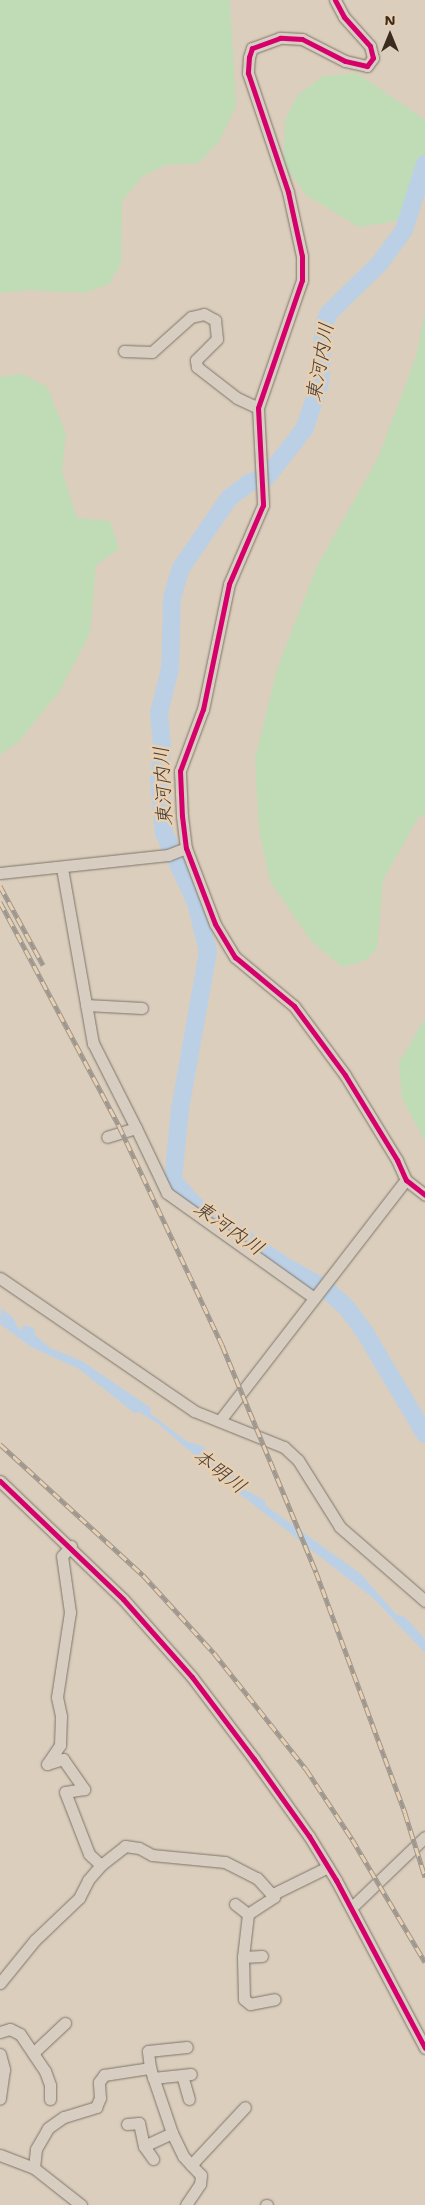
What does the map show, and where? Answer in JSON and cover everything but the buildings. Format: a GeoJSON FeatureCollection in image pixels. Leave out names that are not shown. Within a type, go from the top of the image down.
{"type":"FeatureCollection","features":[{"type":"Feature","properties":{"kind":"street"},"geometry":{"type":"LineString","coordinates":[[335,0],[344,17],[370,46],[373,58],[367,66],[345,61],[302,39],[280,38],[252,48],[249,57],[248,73],[288,192],[302,256],[302,280],[297,301],[258,408],[263,504],[228,584],[203,709],[180,771],[185,849],[215,924],[235,957],[294,1006],[345,1075],[398,1160],[406,1180],[425,1195]]}},
{"type":"Feature","properties":{"kind":"street"},"geometry":{"type":"LineString","coordinates":[[124,351],[152,352],[191,317],[204,314],[215,320],[217,339],[196,360],[197,368],[237,398],[258,408]]}},
{"type":"Feature","properties":{"kind":"street"},"geometry":{"type":"LineString","coordinates":[[0,873],[62,868],[168,855],[185,849]]}},
{"type":"Feature","properties":{"kind":"street"},"geometry":{"type":"LineString","coordinates":[[62,868],[93,1042],[167,1193],[316,1294]]}},
{"type":"Feature","properties":{"kind":"street"},"geometry":{"type":"LineString","coordinates":[[86,1005],[142,1008]]}},
{"type":"Feature","properties":{"kind":"street"},"geometry":{"type":"LineString","coordinates":[[107,1137],[136,1128]]}},
{"type":"Feature","properties":{"kind":"street"},"geometry":{"type":"LineString","coordinates":[[221,1420],[327,1278],[406,1180]]}},
{"type":"Feature","properties":{"kind":"street"},"geometry":{"type":"LineString","coordinates":[[0,1278],[194,1411],[221,1420],[284,1448],[298,1460],[340,1527],[425,1601]]}},
{"type":"Feature","properties":{"kind":"street"},"geometry":{"type":"LineString","coordinates":[[0,1481],[71,1546],[192,1677],[283,1798],[352,1907],[425,2048]]}},
{"type":"Feature","properties":{"kind":"street"},"geometry":{"type":"LineString","coordinates":[[71,1546],[62,1556],[70,1612],[57,1697],[61,1716],[60,1745],[47,1764],[63,1759],[84,1788],[65,1792],[89,1854],[101,1865]]}},
{"type":"Feature","properties":{"kind":"street"},"geometry":{"type":"LineString","coordinates":[[352,1907],[425,1837]]}},
{"type":"Feature","properties":{"kind":"street"},"geometry":{"type":"LineString","coordinates":[[0,1983],[35,1940],[79,1898],[88,1880],[101,1865],[125,1846],[139,1848],[152,1855],[226,1862],[234,1871],[257,1878],[274,1897]]}},
{"type":"Feature","properties":{"kind":"street"},"geometry":{"type":"LineString","coordinates":[[202,1864],[226,1862]]}},
{"type":"Feature","properties":{"kind":"street"},"geometry":{"type":"LineString","coordinates":[[248,1914],[274,1897],[276,1893],[328,1868]]}},
{"type":"Feature","properties":{"kind":"street"},"geometry":{"type":"LineString","coordinates":[[235,1904],[248,1914]]}},
{"type":"Feature","properties":{"kind":"street"},"geometry":{"type":"LineString","coordinates":[[248,1914],[243,1958],[244,1999],[250,2004],[275,1999]]}},
{"type":"Feature","properties":{"kind":"street"},"geometry":{"type":"LineString","coordinates":[[243,1958],[262,1956]]}},
{"type":"Feature","properties":{"kind":"street"},"geometry":{"type":"LineString","coordinates":[[33,2053],[65,2023]]}},
{"type":"Feature","properties":{"kind":"street"},"geometry":{"type":"LineString","coordinates":[[0,2032],[10,2029],[20,2034],[33,2053],[50,2085],[50,2099]]}},
{"type":"Feature","properties":{"kind":"street"},"geometry":{"type":"LineString","coordinates":[[186,2205],[200,2184],[200,2175],[191,2165],[172,2133],[151,2073],[148,2051],[187,2047]]}},
{"type":"Feature","properties":{"kind":"street"},"geometry":{"type":"LineString","coordinates":[[0,2054],[4,2069],[0,2098]]}},
{"type":"Feature","properties":{"kind":"street"},"geometry":{"type":"LineString","coordinates":[[34,2168],[36,2149],[48,2128],[64,2117],[96,2107],[100,2098],[99,2082],[104,2075],[186,2074],[189,2099]]}},
{"type":"Feature","properties":{"kind":"street"},"geometry":{"type":"LineString","coordinates":[[191,2165],[245,2107]]}},
{"type":"Feature","properties":{"kind":"street"},"geometry":{"type":"LineString","coordinates":[[127,2124],[138,2122],[144,2146],[153,2159]]}},
{"type":"Feature","properties":{"kind":"street"},"geometry":{"type":"LineString","coordinates":[[144,2146],[172,2133]]}},
{"type":"Feature","properties":{"kind":"street"},"geometry":{"type":"LineString","coordinates":[[0,2155],[34,2168],[81,2205]]}},
{"type":"Feature","properties":{"kind":"green space"},"geometry":{"type":"Polygon","coordinates":[[[0,0],[230,0],[236,106],[219,142],[198,163],[166,165],[143,176],[122,201],[121,264],[109,284],[84,293],[29,290],[0,293],[0,0]]]}},
{"type":"Feature","properties":{"kind":"green space"},"geometry":{"type":"Polygon","coordinates":[[[357,73],[425,120],[425,165],[416,196],[397,221],[359,227],[306,195],[284,164],[285,120],[298,95],[323,76],[357,73]]]}},
{"type":"Feature","properties":{"kind":"green space"},"geometry":{"type":"Polygon","coordinates":[[[425,310],[425,814],[418,818],[383,880],[377,949],[366,960],[343,967],[311,941],[270,881],[259,830],[255,759],[277,669],[317,566],[378,458],[416,357],[425,310]]]}},
{"type":"Feature","properties":{"kind":"green space"},"geometry":{"type":"Polygon","coordinates":[[[22,374],[47,387],[66,434],[62,471],[77,518],[110,521],[119,549],[96,565],[90,633],[59,692],[19,741],[0,755],[0,377],[22,374]]]}},
{"type":"Feature","properties":{"kind":"green space"},"geometry":{"type":"Polygon","coordinates":[[[425,1018],[425,1141],[402,1098],[399,1063],[425,1018]]]}},
{"type":"Feature","properties":{"kind":"water","name":"本明川"},"geometry":{"type":"Polygon","coordinates":[[[1,1308],[14,1319],[18,1328],[22,1330],[23,1325],[34,1328],[35,1335],[50,1348],[82,1361],[151,1408],[150,1413],[186,1441],[205,1447],[206,1454],[234,1476],[245,1490],[265,1500],[265,1505],[361,1574],[396,1614],[405,1617],[425,1639],[425,1653],[373,1598],[240,1494],[157,1423],[139,1412],[134,1413],[79,1369],[31,1347],[0,1324],[1,1308]]]}},
{"type":"Feature","properties":{"kind":"waterway","name":"東河内川"},"geometry":{"type":"LineString","coordinates":[[425,164],[404,230],[381,262],[329,313],[324,324],[320,382],[305,428],[267,477],[249,483],[229,498],[181,568],[172,598],[170,669],[159,713],[162,748],[159,780],[164,833],[196,903],[208,952],[180,1109],[173,1180],[192,1203],[286,1267],[326,1289],[347,1308],[364,1331],[425,1434]]}},
{"type":"Feature","properties":{"kind":"railway"},"geometry":{"type":"LineString","coordinates":[[0,886],[43,965]]}},
{"type":"Feature","properties":{"kind":"railway"},"geometry":{"type":"LineString","coordinates":[[0,902],[119,1126],[222,1345],[316,1572],[405,1813],[425,1877]]}},
{"type":"Feature","properties":{"kind":"railway"},"geometry":{"type":"LineString","coordinates":[[0,1444],[143,1575],[214,1653],[306,1769],[352,1839],[425,1962]]}},
{"type":"Feature","properties":{"kind":"cycle path"},"geometry":{"type":"LineString","coordinates":[[335,0],[344,17],[370,46],[373,58],[367,66],[345,61],[302,39],[280,38],[252,48],[249,57],[248,73],[288,192],[302,256],[302,280],[258,408],[263,505],[229,584],[203,709],[180,771],[182,816],[186,848],[215,924],[235,957],[294,1006],[345,1075],[397,1160],[406,1180],[425,1195]]}},
{"type":"Feature","properties":{"kind":"cycle path"},"geometry":{"type":"LineString","coordinates":[[0,1481],[123,1599],[192,1677],[254,1759],[309,1836],[336,1880],[425,2048]]}}]}
